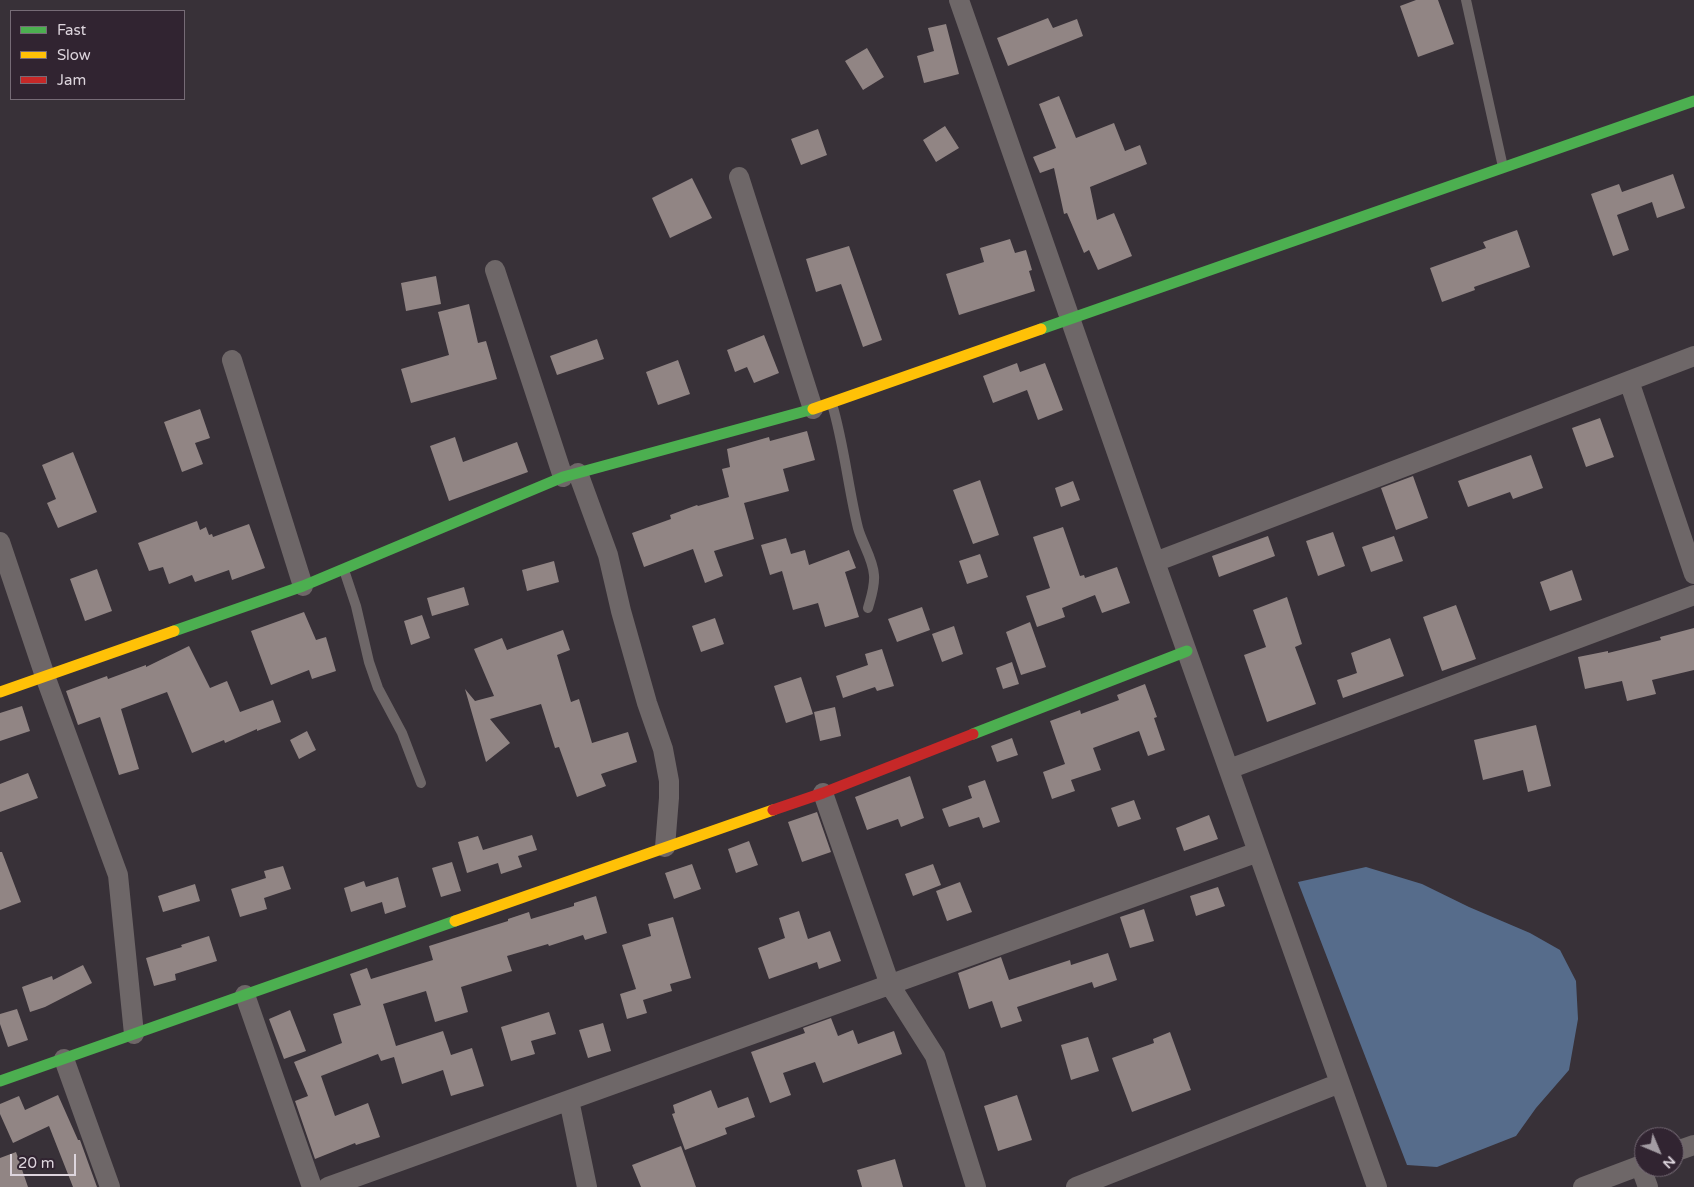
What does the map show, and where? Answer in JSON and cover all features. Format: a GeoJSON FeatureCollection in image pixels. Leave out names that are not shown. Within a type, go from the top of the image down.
{"type":"FeatureCollection","features":[{"type":"Feature","properties":{"kind":"street"},"geometry":{"type":"LineString","coordinates":[[959,0],[1155,562],[1377,1187]]}},
{"type":"Feature","properties":{"kind":"street"},"geometry":{"type":"LineString","coordinates":[[0,692],[303,586],[571,475],[822,406],[1694,100]]}},
{"type":"Feature","properties":{"kind":"street"},"geometry":{"type":"LineString","coordinates":[[739,177],[822,406]]}},
{"type":"Feature","properties":{"kind":"street"},"geometry":{"type":"LineString","coordinates":[[495,270],[571,475],[608,555],[623,619],[647,703],[663,750],[669,781],[665,847]]}},
{"type":"Feature","properties":{"kind":"street"},"geometry":{"type":"LineString","coordinates":[[1155,562],[1694,356]]}},
{"type":"Feature","properties":{"kind":"street"},"geometry":{"type":"LineString","coordinates":[[232,360],[303,586]]}},
{"type":"Feature","properties":{"kind":"street"},"geometry":{"type":"LineString","coordinates":[[1629,381],[1694,574]]}},
{"type":"Feature","properties":{"kind":"street"},"geometry":{"type":"LineString","coordinates":[[0,542],[45,676],[118,875],[134,1034]]}},
{"type":"Feature","properties":{"kind":"street"},"geometry":{"type":"LineString","coordinates":[[1229,769],[1694,595]]}},
{"type":"Feature","properties":{"kind":"street"},"geometry":{"type":"LineString","coordinates":[[0,1081],[823,793],[1187,651]]}},
{"type":"Feature","properties":{"kind":"street"},"geometry":{"type":"LineString","coordinates":[[823,793],[890,985],[935,1056],[976,1187]]}},
{"type":"Feature","properties":{"kind":"street"},"geometry":{"type":"LineString","coordinates":[[328,1187],[1258,852]]}},
{"type":"Feature","properties":{"kind":"street"},"geometry":{"type":"LineString","coordinates":[[245,995],[312,1187]]}},
{"type":"Feature","properties":{"kind":"street"},"geometry":{"type":"LineString","coordinates":[[64,1058],[110,1187]]}},
{"type":"Feature","properties":{"kind":"street"},"geometry":{"type":"LineString","coordinates":[[1076,1187],[1340,1083]]}},
{"type":"Feature","properties":{"kind":"street"},"geometry":{"type":"LineString","coordinates":[[570,1100],[588,1187]]}},
{"type":"Feature","properties":{"kind":"street"},"geometry":{"type":"LineString","coordinates":[[1583,1187],[1634,1167]]}},
{"type":"Feature","properties":{"kind":"lane"},"geometry":{"type":"LineString","coordinates":[[1466,0],[1503,168]]}},
{"type":"Feature","properties":{"kind":"lane"},"geometry":{"type":"LineString","coordinates":[[822,406],[840,432],[858,530],[874,574],[874,590],[868,608]]}},
{"type":"Feature","properties":{"kind":"lane"},"geometry":{"type":"LineString","coordinates":[[344,569],[356,606],[369,662],[378,688],[402,733],[421,783]]}},
{"type":"Feature","properties":{"kind":"water"},"geometry":{"type":"Polygon","coordinates":[[[1366,867],[1422,884],[1469,907],[1530,933],[1560,950],[1576,981],[1578,1019],[1569,1070],[1536,1108],[1516,1136],[1437,1167],[1407,1165],[1298,882],[1366,867]]]}},
{"type":"Feature","properties":{"kind":"building"},"geometry":{"type":"Polygon","coordinates":[[[1416,0],[1438,0],[1454,44],[1418,57],[1400,6],[1416,0]]]}},
{"type":"Feature","properties":{"kind":"building"},"geometry":{"type":"Polygon","coordinates":[[[1048,18],[1053,28],[1077,19],[1083,36],[1008,66],[997,38],[1048,18]]]}},
{"type":"Feature","properties":{"kind":"building"},"geometry":{"type":"Polygon","coordinates":[[[946,24],[959,74],[924,83],[917,56],[934,51],[928,28],[946,24]]]}},
{"type":"Feature","properties":{"kind":"building"},"geometry":{"type":"Polygon","coordinates":[[[867,48],[884,77],[863,90],[845,61],[867,48]]]}},
{"type":"Feature","properties":{"kind":"building"},"geometry":{"type":"Polygon","coordinates":[[[1059,96],[1076,138],[1114,123],[1125,151],[1140,145],[1147,164],[1090,187],[1097,220],[1114,213],[1132,256],[1098,270],[1089,250],[1084,253],[1067,213],[1064,214],[1054,168],[1040,173],[1033,157],[1056,148],[1039,104],[1059,96]]]}},
{"type":"Feature","properties":{"kind":"building"},"geometry":{"type":"Polygon","coordinates":[[[945,126],[959,148],[936,162],[923,140],[945,126]]]}},
{"type":"Feature","properties":{"kind":"building"},"geometry":{"type":"Polygon","coordinates":[[[818,129],[827,155],[801,165],[791,139],[818,129]]]}},
{"type":"Feature","properties":{"kind":"building"},"geometry":{"type":"Polygon","coordinates":[[[1673,174],[1685,208],[1657,218],[1652,202],[1617,215],[1629,250],[1613,256],[1591,194],[1619,184],[1622,192],[1673,174]]]}},
{"type":"Feature","properties":{"kind":"building"},"geometry":{"type":"Polygon","coordinates":[[[692,178],[712,218],[670,238],[652,198],[692,178]]]}},
{"type":"Feature","properties":{"kind":"building"},"geometry":{"type":"Polygon","coordinates":[[[1517,230],[1530,267],[1474,287],[1475,290],[1442,302],[1430,268],[1486,248],[1483,242],[1517,230]]]}},
{"type":"Feature","properties":{"kind":"building"},"geometry":{"type":"Polygon","coordinates":[[[1010,239],[1015,253],[1026,250],[1032,270],[1029,271],[1035,291],[959,315],[946,274],[984,262],[980,248],[1010,239]]]}},
{"type":"Feature","properties":{"kind":"building"},"geometry":{"type":"Polygon","coordinates":[[[849,246],[882,340],[863,347],[841,284],[816,292],[806,259],[849,246]]]}},
{"type":"Feature","properties":{"kind":"building"},"geometry":{"type":"Polygon","coordinates":[[[436,276],[441,304],[406,311],[401,283],[436,276]]]}},
{"type":"Feature","properties":{"kind":"building"},"geometry":{"type":"Polygon","coordinates":[[[469,304],[478,343],[486,341],[497,379],[411,403],[401,369],[449,355],[438,312],[469,304]]]}},
{"type":"Feature","properties":{"kind":"building"},"geometry":{"type":"Polygon","coordinates":[[[764,335],[779,373],[754,383],[747,367],[735,372],[727,350],[764,335]]]}},
{"type":"Feature","properties":{"kind":"building"},"geometry":{"type":"Polygon","coordinates":[[[597,339],[604,359],[557,375],[550,356],[597,339]]]}},
{"type":"Feature","properties":{"kind":"building"},"geometry":{"type":"Polygon","coordinates":[[[678,360],[690,394],[658,405],[646,372],[678,360]]]}},
{"type":"Feature","properties":{"kind":"building"},"geometry":{"type":"Polygon","coordinates":[[[1017,363],[1020,372],[1045,363],[1063,410],[1038,420],[1027,390],[993,403],[983,376],[1017,363]]]}},
{"type":"Feature","properties":{"kind":"building"},"geometry":{"type":"Polygon","coordinates":[[[200,409],[210,438],[195,443],[203,464],[182,472],[164,422],[200,409]]]}},
{"type":"Feature","properties":{"kind":"building"},"geometry":{"type":"Polygon","coordinates":[[[1600,418],[1614,457],[1586,467],[1572,428],[1600,418]]]}},
{"type":"Feature","properties":{"kind":"building"},"geometry":{"type":"Polygon","coordinates":[[[807,431],[815,460],[783,469],[789,491],[744,503],[754,539],[714,551],[723,576],[705,583],[693,549],[644,567],[632,533],[671,519],[670,515],[697,505],[729,497],[722,469],[730,467],[727,449],[769,437],[770,441],[807,431]]]}},
{"type":"Feature","properties":{"kind":"building"},"geometry":{"type":"Polygon","coordinates":[[[455,437],[463,462],[517,442],[528,472],[449,501],[430,446],[455,437]]]}},
{"type":"Feature","properties":{"kind":"building"},"geometry":{"type":"Polygon","coordinates":[[[73,452],[97,512],[58,528],[47,503],[56,499],[42,465],[73,452]]]}},
{"type":"Feature","properties":{"kind":"building"},"geometry":{"type":"Polygon","coordinates":[[[1531,455],[1543,488],[1513,499],[1510,492],[1468,507],[1458,481],[1531,455]]]}},
{"type":"Feature","properties":{"kind":"building"},"geometry":{"type":"Polygon","coordinates":[[[1413,476],[1428,518],[1396,530],[1381,488],[1413,476]]]}},
{"type":"Feature","properties":{"kind":"building"},"geometry":{"type":"Polygon","coordinates":[[[980,480],[999,535],[973,544],[953,490],[980,480]]]}},
{"type":"Feature","properties":{"kind":"building"},"geometry":{"type":"Polygon","coordinates":[[[1073,481],[1080,500],[1061,507],[1055,488],[1073,481]]]}},
{"type":"Feature","properties":{"kind":"building"},"geometry":{"type":"Polygon","coordinates":[[[197,521],[200,530],[206,527],[209,535],[212,534],[213,537],[249,524],[265,568],[232,580],[229,570],[195,582],[192,575],[169,584],[163,567],[149,571],[138,543],[197,521]]]}},
{"type":"Feature","properties":{"kind":"building"},"geometry":{"type":"Polygon","coordinates":[[[1063,527],[1080,576],[1084,575],[1085,578],[1117,567],[1130,603],[1102,613],[1095,595],[1062,608],[1065,617],[1037,627],[1026,596],[1050,588],[1033,537],[1063,527]]]}},
{"type":"Feature","properties":{"kind":"building"},"geometry":{"type":"Polygon","coordinates":[[[1333,532],[1345,566],[1318,576],[1306,541],[1333,532]]]}},
{"type":"Feature","properties":{"kind":"building"},"geometry":{"type":"Polygon","coordinates":[[[1268,536],[1275,556],[1219,577],[1212,556],[1268,536]]]}},
{"type":"Feature","properties":{"kind":"building"},"geometry":{"type":"Polygon","coordinates":[[[1394,536],[1403,561],[1371,572],[1362,547],[1394,536]]]}},
{"type":"Feature","properties":{"kind":"building"},"geometry":{"type":"Polygon","coordinates":[[[786,538],[791,554],[805,550],[809,565],[849,550],[856,568],[845,572],[859,617],[825,627],[818,603],[793,610],[782,571],[770,575],[761,545],[786,538]]]}},
{"type":"Feature","properties":{"kind":"building"},"geometry":{"type":"Polygon","coordinates":[[[980,554],[988,577],[967,584],[959,561],[980,554]]]}},
{"type":"Feature","properties":{"kind":"building"},"geometry":{"type":"Polygon","coordinates":[[[554,561],[559,582],[527,591],[522,570],[554,561]]]}},
{"type":"Feature","properties":{"kind":"building"},"geometry":{"type":"Polygon","coordinates":[[[97,569],[112,611],[85,621],[70,579],[97,569]]]}},
{"type":"Feature","properties":{"kind":"building"},"geometry":{"type":"Polygon","coordinates":[[[1572,570],[1582,600],[1550,611],[1540,582],[1572,570]]]}},
{"type":"Feature","properties":{"kind":"building"},"geometry":{"type":"Polygon","coordinates":[[[464,587],[469,605],[432,616],[427,598],[464,587]]]}},
{"type":"Feature","properties":{"kind":"building"},"geometry":{"type":"Polygon","coordinates":[[[1287,597],[1302,644],[1295,647],[1316,704],[1267,722],[1244,655],[1266,647],[1253,610],[1287,597]]]}},
{"type":"Feature","properties":{"kind":"building"},"geometry":{"type":"Polygon","coordinates":[[[1456,605],[1476,659],[1442,671],[1423,617],[1456,605]]]}},
{"type":"Feature","properties":{"kind":"building"},"geometry":{"type":"Polygon","coordinates":[[[922,607],[930,630],[897,642],[888,619],[922,607]]]}},
{"type":"Feature","properties":{"kind":"building"},"geometry":{"type":"Polygon","coordinates":[[[304,612],[316,640],[326,637],[336,671],[312,679],[309,670],[271,685],[251,631],[304,612]]]}},
{"type":"Feature","properties":{"kind":"building"},"geometry":{"type":"Polygon","coordinates":[[[422,615],[430,638],[411,645],[404,621],[422,615]]]}},
{"type":"Feature","properties":{"kind":"building"},"geometry":{"type":"Polygon","coordinates":[[[715,618],[724,644],[701,652],[692,626],[715,618]]]}},
{"type":"Feature","properties":{"kind":"building"},"geometry":{"type":"Polygon","coordinates":[[[1030,622],[1046,667],[1021,675],[1006,632],[1030,622]]]}},
{"type":"Feature","properties":{"kind":"building"},"geometry":{"type":"Polygon","coordinates":[[[954,626],[963,654],[942,662],[932,634],[954,626]]]}},
{"type":"Feature","properties":{"kind":"building"},"geometry":{"type":"Polygon","coordinates":[[[1694,628],[1694,670],[1652,680],[1656,694],[1627,701],[1622,681],[1585,689],[1578,657],[1608,651],[1608,653],[1661,640],[1660,637],[1694,628]]]}},
{"type":"Feature","properties":{"kind":"building"},"geometry":{"type":"Polygon","coordinates":[[[563,630],[570,650],[557,655],[571,702],[579,699],[592,743],[628,732],[637,762],[601,774],[606,786],[577,797],[559,747],[555,748],[541,704],[490,719],[510,743],[486,762],[465,689],[475,701],[494,696],[474,649],[502,638],[507,650],[563,630]]]}},
{"type":"Feature","properties":{"kind":"building"},"geometry":{"type":"Polygon","coordinates":[[[1390,638],[1404,676],[1343,698],[1337,680],[1357,673],[1351,653],[1390,638]]]}},
{"type":"Feature","properties":{"kind":"building"},"geometry":{"type":"Polygon","coordinates":[[[189,646],[210,688],[227,681],[240,712],[273,700],[281,722],[257,731],[257,729],[225,743],[224,740],[192,753],[167,692],[121,709],[139,769],[119,775],[100,717],[78,725],[66,691],[107,676],[108,679],[146,665],[146,667],[189,646]]]}},
{"type":"Feature","properties":{"kind":"building"},"geometry":{"type":"Polygon","coordinates":[[[882,649],[894,686],[877,691],[875,687],[843,698],[836,676],[868,665],[865,654],[882,649]]]}},
{"type":"Feature","properties":{"kind":"building"},"geometry":{"type":"Polygon","coordinates":[[[1012,662],[1019,684],[1003,689],[996,668],[1012,662]]]}},
{"type":"Feature","properties":{"kind":"building"},"geometry":{"type":"Polygon","coordinates":[[[801,677],[813,714],[786,723],[774,686],[801,677]]]}},
{"type":"Feature","properties":{"kind":"building"},"geometry":{"type":"Polygon","coordinates":[[[1145,684],[1157,717],[1154,718],[1165,750],[1148,756],[1139,731],[1093,748],[1101,770],[1071,780],[1075,791],[1052,799],[1043,772],[1065,764],[1050,721],[1080,710],[1081,714],[1119,700],[1117,695],[1145,684]]]}},
{"type":"Feature","properties":{"kind":"building"},"geometry":{"type":"Polygon","coordinates":[[[22,706],[30,731],[0,741],[0,713],[22,706]]]}},
{"type":"Feature","properties":{"kind":"building"},"geometry":{"type":"Polygon","coordinates":[[[835,707],[841,736],[820,741],[814,712],[835,707]]]}},
{"type":"Feature","properties":{"kind":"building"},"geometry":{"type":"Polygon","coordinates":[[[1536,725],[1551,786],[1528,792],[1523,770],[1483,780],[1474,740],[1536,725]]]}},
{"type":"Feature","properties":{"kind":"building"},"geometry":{"type":"Polygon","coordinates":[[[307,731],[316,750],[299,759],[290,740],[307,731]]]}},
{"type":"Feature","properties":{"kind":"building"},"geometry":{"type":"Polygon","coordinates":[[[1012,738],[1018,755],[997,762],[991,746],[1012,738]]]}},
{"type":"Feature","properties":{"kind":"building"},"geometry":{"type":"Polygon","coordinates":[[[28,773],[38,798],[0,812],[0,784],[28,773]]]}},
{"type":"Feature","properties":{"kind":"building"},"geometry":{"type":"Polygon","coordinates":[[[910,776],[924,818],[901,827],[898,819],[867,830],[855,797],[910,776]]]}},
{"type":"Feature","properties":{"kind":"building"},"geometry":{"type":"Polygon","coordinates":[[[985,780],[1000,822],[983,828],[979,817],[949,827],[942,809],[972,798],[968,786],[985,780]]]}},
{"type":"Feature","properties":{"kind":"building"},"geometry":{"type":"Polygon","coordinates":[[[1134,800],[1141,819],[1118,827],[1111,808],[1134,800]]]}},
{"type":"Feature","properties":{"kind":"building"},"geometry":{"type":"Polygon","coordinates":[[[817,812],[831,852],[802,862],[788,822],[817,812]]]}},
{"type":"Feature","properties":{"kind":"building"},"geometry":{"type":"Polygon","coordinates":[[[1209,815],[1218,839],[1184,851],[1176,828],[1209,815]]]}},
{"type":"Feature","properties":{"kind":"building"},"geometry":{"type":"Polygon","coordinates":[[[532,835],[537,850],[518,856],[522,867],[501,874],[498,863],[467,873],[458,842],[478,836],[483,850],[532,835]]]}},
{"type":"Feature","properties":{"kind":"building"},"geometry":{"type":"Polygon","coordinates":[[[749,841],[758,865],[736,873],[728,849],[749,841]]]}},
{"type":"Feature","properties":{"kind":"building"},"geometry":{"type":"Polygon","coordinates":[[[0,852],[2,852],[21,902],[0,910],[0,852]]]}},
{"type":"Feature","properties":{"kind":"building"},"geometry":{"type":"Polygon","coordinates":[[[452,862],[461,891],[441,897],[432,868],[452,862]]]}},
{"type":"Feature","properties":{"kind":"building"},"geometry":{"type":"Polygon","coordinates":[[[692,864],[701,889],[674,899],[665,873],[692,864]]]}},
{"type":"Feature","properties":{"kind":"building"},"geometry":{"type":"Polygon","coordinates":[[[933,864],[941,885],[913,896],[905,874],[933,864]]]}},
{"type":"Feature","properties":{"kind":"building"},"geometry":{"type":"Polygon","coordinates":[[[283,866],[291,889],[264,898],[267,909],[240,917],[231,889],[266,878],[264,871],[283,866]]]}},
{"type":"Feature","properties":{"kind":"building"},"geometry":{"type":"Polygon","coordinates":[[[398,877],[406,907],[385,914],[382,902],[351,912],[344,888],[364,881],[366,887],[398,877]]]}},
{"type":"Feature","properties":{"kind":"building"},"geometry":{"type":"Polygon","coordinates":[[[960,882],[972,912],[947,921],[936,891],[960,882]]]}},
{"type":"Feature","properties":{"kind":"building"},"geometry":{"type":"Polygon","coordinates":[[[195,884],[200,901],[163,912],[158,896],[195,884]]]}},
{"type":"Feature","properties":{"kind":"building"},"geometry":{"type":"Polygon","coordinates":[[[1218,887],[1225,906],[1196,916],[1190,896],[1218,887]]]}},
{"type":"Feature","properties":{"kind":"building"},"geometry":{"type":"Polygon","coordinates":[[[596,896],[607,933],[585,940],[583,935],[549,946],[548,944],[507,956],[512,971],[461,987],[468,1012],[435,1022],[426,991],[383,1004],[396,1046],[443,1031],[451,1055],[472,1048],[484,1086],[451,1096],[443,1070],[402,1084],[394,1057],[381,1061],[378,1054],[321,1076],[335,1116],[368,1103],[380,1137],[356,1145],[355,1143],[315,1159],[295,1101],[308,1096],[294,1062],[342,1043],[333,1014],[361,1005],[350,974],[367,968],[371,979],[433,960],[429,946],[508,921],[508,919],[529,912],[531,919],[574,906],[574,903],[596,896]]]}},
{"type":"Feature","properties":{"kind":"building"},"geometry":{"type":"Polygon","coordinates":[[[1144,909],[1154,941],[1130,948],[1120,917],[1144,909]]]}},
{"type":"Feature","properties":{"kind":"building"},"geometry":{"type":"Polygon","coordinates":[[[799,911],[808,939],[830,931],[841,961],[819,969],[817,962],[769,979],[758,948],[785,938],[779,918],[799,911]]]}},
{"type":"Feature","properties":{"kind":"building"},"geometry":{"type":"Polygon","coordinates":[[[673,917],[691,978],[670,984],[672,991],[643,1000],[647,1013],[627,1019],[620,994],[636,989],[622,945],[651,936],[648,924],[673,917]]]}},
{"type":"Feature","properties":{"kind":"building"},"geometry":{"type":"Polygon","coordinates":[[[209,936],[217,961],[175,974],[176,980],[154,986],[146,958],[209,936]]]}},
{"type":"Feature","properties":{"kind":"building"},"geometry":{"type":"Polygon","coordinates":[[[1108,953],[1117,980],[1094,988],[1092,982],[1017,1007],[1022,1021],[1001,1028],[992,1001],[969,1009],[958,973],[1001,957],[1009,980],[1070,960],[1071,965],[1108,953]]]}},
{"type":"Feature","properties":{"kind":"building"},"geometry":{"type":"Polygon","coordinates":[[[83,965],[92,983],[45,1007],[30,1012],[22,987],[52,976],[53,980],[83,965]]]}},
{"type":"Feature","properties":{"kind":"building"},"geometry":{"type":"Polygon","coordinates":[[[17,1009],[28,1040],[8,1047],[0,1024],[0,1014],[17,1009]]]}},
{"type":"Feature","properties":{"kind":"building"},"geometry":{"type":"Polygon","coordinates":[[[290,1010],[306,1051],[284,1059],[269,1019],[290,1010]]]}},
{"type":"Feature","properties":{"kind":"building"},"geometry":{"type":"Polygon","coordinates":[[[549,1012],[556,1034],[531,1041],[535,1054],[511,1061],[501,1027],[549,1012]]]}},
{"type":"Feature","properties":{"kind":"building"},"geometry":{"type":"Polygon","coordinates":[[[831,1018],[838,1036],[853,1030],[858,1044],[894,1031],[902,1054],[823,1083],[815,1062],[783,1073],[791,1095],[770,1103],[751,1052],[805,1033],[803,1028],[831,1018]]]}},
{"type":"Feature","properties":{"kind":"building"},"geometry":{"type":"Polygon","coordinates":[[[603,1023],[611,1051],[588,1058],[579,1030],[603,1023]]]}},
{"type":"Feature","properties":{"kind":"building"},"geometry":{"type":"Polygon","coordinates":[[[1170,1032],[1191,1090],[1132,1112],[1112,1058],[1154,1043],[1153,1039],[1170,1032]]]}},
{"type":"Feature","properties":{"kind":"building"},"geometry":{"type":"Polygon","coordinates":[[[1088,1037],[1099,1071],[1071,1080],[1061,1045],[1088,1037]]]}},
{"type":"Feature","properties":{"kind":"building"},"geometry":{"type":"Polygon","coordinates":[[[711,1090],[718,1108],[748,1097],[755,1117],[725,1128],[727,1134],[685,1150],[672,1114],[675,1113],[673,1105],[711,1090]]]}},
{"type":"Feature","properties":{"kind":"building"},"geometry":{"type":"Polygon","coordinates":[[[58,1095],[78,1140],[80,1140],[97,1187],[73,1187],[49,1126],[13,1143],[0,1114],[0,1104],[19,1096],[25,1110],[58,1095]]]}},
{"type":"Feature","properties":{"kind":"building"},"geometry":{"type":"Polygon","coordinates":[[[1017,1095],[1032,1140],[998,1151],[984,1106],[1017,1095]]]}},
{"type":"Feature","properties":{"kind":"building"},"geometry":{"type":"Polygon","coordinates":[[[681,1146],[696,1187],[641,1187],[632,1165],[681,1146]]]}},
{"type":"Feature","properties":{"kind":"building"},"geometry":{"type":"Polygon","coordinates":[[[16,1152],[28,1187],[0,1187],[0,1158],[16,1152]]]}},
{"type":"Feature","properties":{"kind":"building"},"geometry":{"type":"Polygon","coordinates":[[[895,1159],[903,1187],[862,1187],[857,1170],[895,1159]]]}},
{"type":"Feature","properties":{"kind":"traffic: fast"},"geometry":{"type":"LineString","coordinates":[[1041,329],[1694,101]]}},
{"type":"Feature","properties":{"kind":"traffic: fast"},"geometry":{"type":"LineString","coordinates":[[174,631],[303,586],[563,477],[813,409]]}},
{"type":"Feature","properties":{"kind":"traffic: fast"},"geometry":{"type":"LineString","coordinates":[[973,734],[1187,651]]}},
{"type":"Feature","properties":{"kind":"traffic: fast"},"geometry":{"type":"LineString","coordinates":[[0,1081],[455,921]]}},
{"type":"Feature","properties":{"kind":"traffic: slow"},"geometry":{"type":"LineString","coordinates":[[813,409],[1041,329]]}},
{"type":"Feature","properties":{"kind":"traffic: slow"},"geometry":{"type":"LineString","coordinates":[[0,692],[174,631]]}},
{"type":"Feature","properties":{"kind":"traffic: slow"},"geometry":{"type":"LineString","coordinates":[[455,921],[773,810]]}},
{"type":"Feature","properties":{"kind":"traffic: jam"},"geometry":{"type":"LineString","coordinates":[[773,810],[823,793],[973,734]]}}]}
